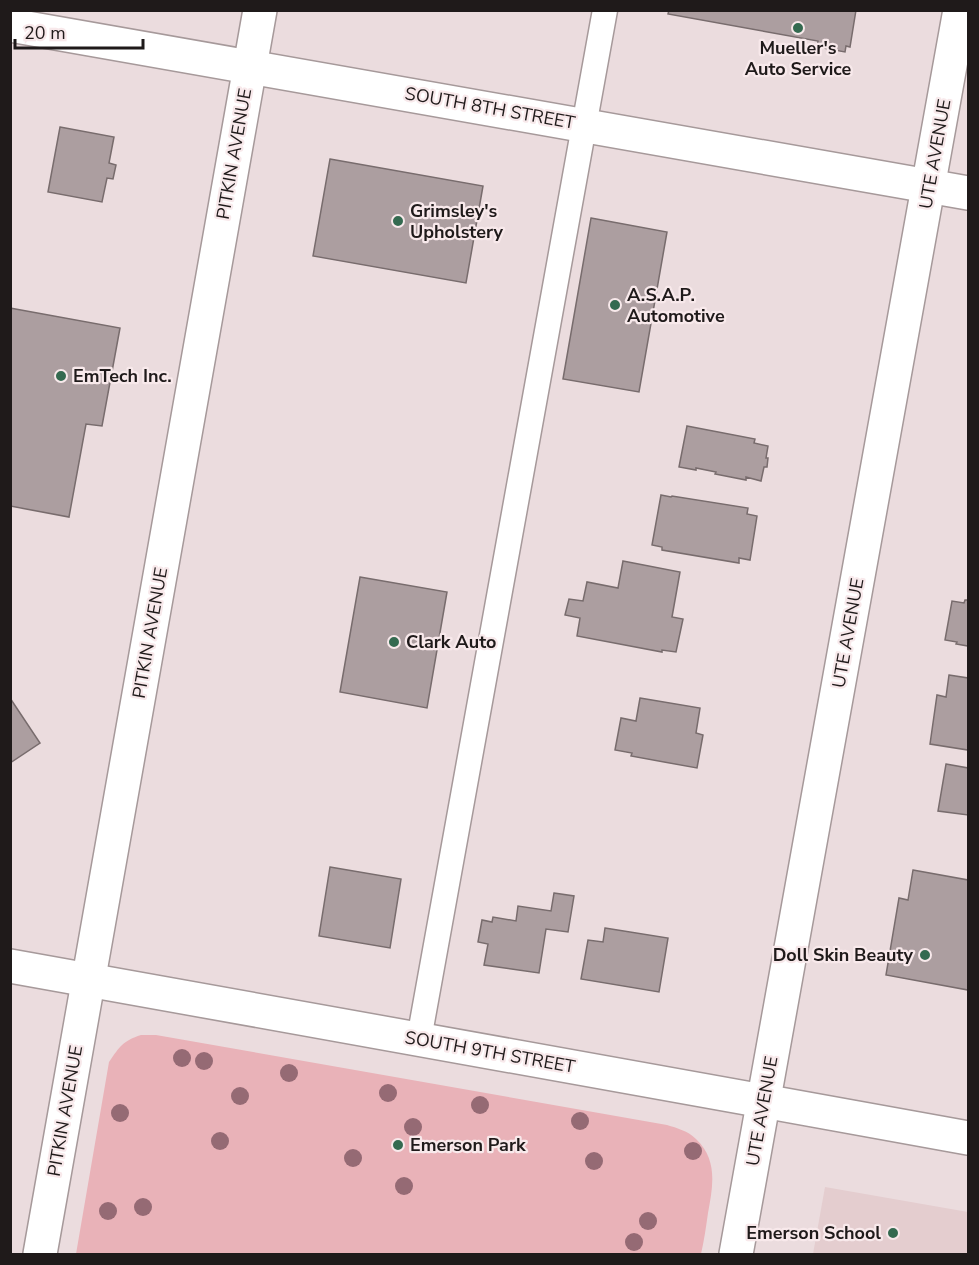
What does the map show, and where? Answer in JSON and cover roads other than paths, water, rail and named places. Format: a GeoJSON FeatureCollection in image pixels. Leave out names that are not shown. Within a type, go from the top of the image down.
{"type":"FeatureCollection","features":[{"type":"Feature","properties":{"kind":"main road","name":"PITKIN AVENUE"},"geometry":{"type":"LineString","coordinates":[[40,1254],[260,10]]}},
{"type":"Feature","properties":{"kind":"main road","name":"UTE AVENUE"},"geometry":{"type":"LineString","coordinates":[[736,1254],[960,10]]}},
{"type":"Feature","properties":{"kind":"main road","name":"SOUTH 8TH STREET"},"geometry":{"type":"LineString","coordinates":[[10,25],[969,193]]}},
{"type":"Feature","properties":{"kind":"main road","name":"SOUTH 9TH STREET"},"geometry":{"type":"LineString","coordinates":[[10,966],[969,1138]]}},
{"type":"Feature","properties":{"kind":"lane"},"geometry":{"type":"LineString","coordinates":[[419,1039],[605,10]]}},
{"type":"Feature","properties":{"kind":"place","name":"Mueller's Auto Service"},"geometry":{"type":"Point","coordinates":[798,28]}},
{"type":"Feature","properties":{"kind":"place","name":"Grimsley's Upholstery"},"geometry":{"type":"Point","coordinates":[398,221]}},
{"type":"Feature","properties":{"kind":"place","name":"A.S.A.P. Automotive"},"geometry":{"type":"Point","coordinates":[615,305]}},
{"type":"Feature","properties":{"kind":"place","name":"EmTech Inc."},"geometry":{"type":"Point","coordinates":[61,376]}},
{"type":"Feature","properties":{"kind":"place","name":"Clark Auto"},"geometry":{"type":"Point","coordinates":[394,642]}},
{"type":"Feature","properties":{"kind":"place","name":"Doll Skin Beauty"},"geometry":{"type":"Point","coordinates":[925,955]}},
{"type":"Feature","properties":{"kind":"place","name":"Emerson Park"},"geometry":{"type":"Point","coordinates":[398,1145]}},
{"type":"Feature","properties":{"kind":"place","name":"Emerson School"},"geometry":{"type":"Point","coordinates":[893,1233]}}]}
